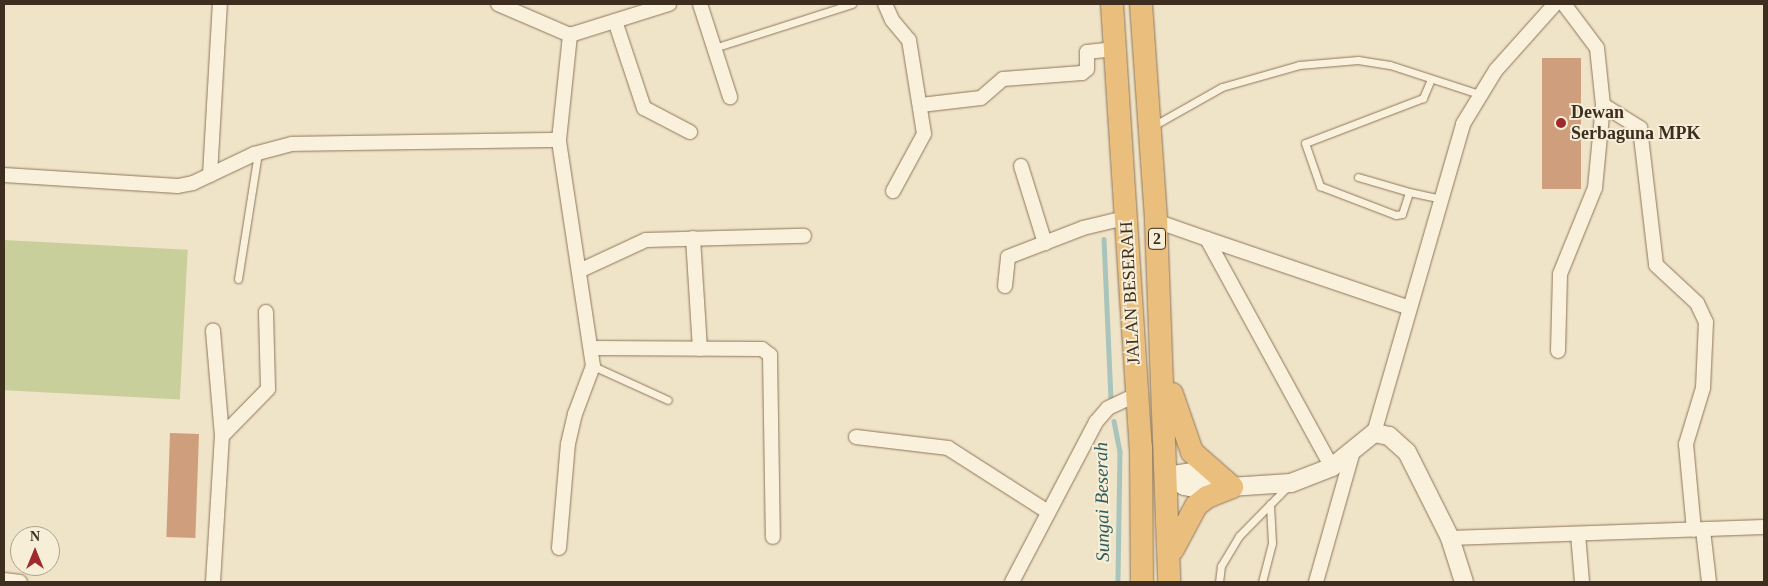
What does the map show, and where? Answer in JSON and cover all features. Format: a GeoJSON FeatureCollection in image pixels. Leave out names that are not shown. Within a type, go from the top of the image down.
{"type":"FeatureCollection","features":[{"type":"Feature","properties":{"kind":"highway","name":"JALAN BESERAH"},"geometry":{"type":"LineString","coordinates":[[1112,4],[1136,395],[1141,447],[1142,582]]}},
{"type":"Feature","properties":{"kind":"highway","name":"JALAN BESERAH"},"geometry":{"type":"LineString","coordinates":[[1141,4],[1156,221],[1170,559],[1169,582]]}},
{"type":"Feature","properties":{"kind":"highway"},"geometry":{"type":"LineString","coordinates":[[1161,357],[1192,452],[1232,487],[1206,497],[1196,506],[1178,534],[1170,559]]}},
{"type":"Feature","properties":{"kind":"highway"},"geometry":{"type":"LineString","coordinates":[[1141,447],[1167,476],[1142,499]]}},
{"type":"Feature","properties":{"kind":"street"},"geometry":{"type":"LineString","coordinates":[[210,175],[220,4]]}},
{"type":"Feature","properties":{"kind":"street"},"geometry":{"type":"LineString","coordinates":[[498,4],[570,35],[669,4]]}},
{"type":"Feature","properties":{"kind":"street"},"geometry":{"type":"LineString","coordinates":[[700,4],[730,97]]}},
{"type":"Feature","properties":{"kind":"street"},"geometry":{"type":"LineString","coordinates":[[885,4],[892,20],[909,40],[924,134],[922,145],[893,191]]}},
{"type":"Feature","properties":{"kind":"street"},"geometry":{"type":"LineString","coordinates":[[1167,476],[1184,486],[1232,487],[1291,483],[1332,467],[1374,433],[1457,142],[1479,94],[1555,4]]}},
{"type":"Feature","properties":{"kind":"street"},"geometry":{"type":"LineString","coordinates":[[1558,351],[1560,274],[1593,194],[1603,105],[1597,48],[1564,4]]}},
{"type":"Feature","properties":{"kind":"street"},"geometry":{"type":"LineString","coordinates":[[615,21],[644,108],[690,132]]}},
{"type":"Feature","properties":{"kind":"street"},"geometry":{"type":"LineString","coordinates":[[559,548],[568,444],[574,414],[593,366],[560,140],[570,35]]}},
{"type":"Feature","properties":{"kind":"street"},"geometry":{"type":"LineString","coordinates":[[920,105],[981,98],[1003,79],[1086,72],[1087,52],[1115,49]]}},
{"type":"Feature","properties":{"kind":"street"},"geometry":{"type":"LineString","coordinates":[[1603,105],[1640,128],[1656,264],[1697,303],[1704,317],[1703,388],[1686,444],[1698,530],[1709,582]]}},
{"type":"Feature","properties":{"kind":"street"},"geometry":{"type":"LineString","coordinates":[[4,175],[178,186],[210,175],[258,153],[292,144],[560,140]]}},
{"type":"Feature","properties":{"kind":"street"},"geometry":{"type":"LineString","coordinates":[[1021,166],[1045,243]]}},
{"type":"Feature","properties":{"kind":"street"},"geometry":{"type":"LineString","coordinates":[[1005,286],[1006,260],[1045,243],[1125,218]]}},
{"type":"Feature","properties":{"kind":"street"},"geometry":{"type":"LineString","coordinates":[[1156,221],[1410,308]]}},
{"type":"Feature","properties":{"kind":"street"},"geometry":{"type":"LineString","coordinates":[[579,271],[646,240],[804,236]]}},
{"type":"Feature","properties":{"kind":"street"},"geometry":{"type":"LineString","coordinates":[[693,238],[700,349]]}},
{"type":"Feature","properties":{"kind":"street"},"geometry":{"type":"LineString","coordinates":[[1207,239],[1332,467]]}},
{"type":"Feature","properties":{"kind":"street"},"geometry":{"type":"LineString","coordinates":[[222,436],[268,388],[266,312]]}},
{"type":"Feature","properties":{"kind":"street"},"geometry":{"type":"LineString","coordinates":[[213,330],[222,436],[213,582]]}},
{"type":"Feature","properties":{"kind":"street"},"geometry":{"type":"LineString","coordinates":[[591,348],[762,349],[770,355],[773,537]]}},
{"type":"Feature","properties":{"kind":"street"},"geometry":{"type":"LineString","coordinates":[[1012,582],[1096,422],[1108,408],[1136,395]]}},
{"type":"Feature","properties":{"kind":"street"},"geometry":{"type":"LineString","coordinates":[[1374,433],[1389,436],[1407,452],[1450,538],[1464,582]]}},
{"type":"Feature","properties":{"kind":"street"},"geometry":{"type":"LineString","coordinates":[[856,436],[948,448],[1048,512]]}},
{"type":"Feature","properties":{"kind":"street"},"geometry":{"type":"LineString","coordinates":[[1316,582],[1353,451]]}},
{"type":"Feature","properties":{"kind":"street"},"geometry":{"type":"LineString","coordinates":[[1450,538],[1764,528]]}},
{"type":"Feature","properties":{"kind":"street"},"geometry":{"type":"LineString","coordinates":[[1578,534],[1582,582]]}},
{"type":"Feature","properties":{"kind":"street"},"geometry":{"type":"LineString","coordinates":[[4,580],[20,582]]}},
{"type":"Feature","properties":{"kind":"lane"},"geometry":{"type":"LineString","coordinates":[[714,48],[852,4]]}},
{"type":"Feature","properties":{"kind":"lane"},"geometry":{"type":"LineString","coordinates":[[1151,128],[1222,87],[1290,66],[1358,60],[1390,65],[1479,94]]}},
{"type":"Feature","properties":{"kind":"lane"},"geometry":{"type":"LineString","coordinates":[[1409,192],[1402,214],[1396,215],[1320,186],[1305,143],[1423,98],[1431,79]]}},
{"type":"Feature","properties":{"kind":"lane"},"geometry":{"type":"LineString","coordinates":[[238,279],[258,153]]}},
{"type":"Feature","properties":{"kind":"lane"},"geometry":{"type":"LineString","coordinates":[[1358,177],[1441,199]]}},
{"type":"Feature","properties":{"kind":"lane"},"geometry":{"type":"LineString","coordinates":[[593,366],[668,400]]}},
{"type":"Feature","properties":{"kind":"lane"},"geometry":{"type":"LineString","coordinates":[[1219,582],[1221,566],[1239,536],[1291,483]]}},
{"type":"Feature","properties":{"kind":"lane"},"geometry":{"type":"LineString","coordinates":[[1262,582],[1272,543],[1270,504]]}},
{"type":"Feature","properties":{"kind":"green space"},"geometry":{"type":"Polygon","coordinates":[[[4,240],[188,250],[180,399],[4,390],[4,240]]]}},
{"type":"Feature","properties":{"kind":"building","name":"Dewan Serbaguna MPK"},"geometry":{"type":"Polygon","coordinates":[[[1542,58],[1581,58],[1581,189],[1542,189],[1542,58]]]}},
{"type":"Feature","properties":{"kind":"building"},"geometry":{"type":"Polygon","coordinates":[[[170,433],[199,434],[195,538],[166,537],[170,433]]]}},
{"type":"Feature","properties":{"kind":"waterway","name":"Sungai Beserah"},"geometry":{"type":"LineString","coordinates":[[1104,239],[1111,397]]}},
{"type":"Feature","properties":{"kind":"waterway","name":"Sungai Beserah"},"geometry":{"type":"LineString","coordinates":[[1114,421],[1120,451],[1118,582]]}},
{"type":"Feature","properties":{"kind":"place","name":"Dewan Serbaguna MPK"},"geometry":{"type":"Point","coordinates":[1561,123]}}]}
